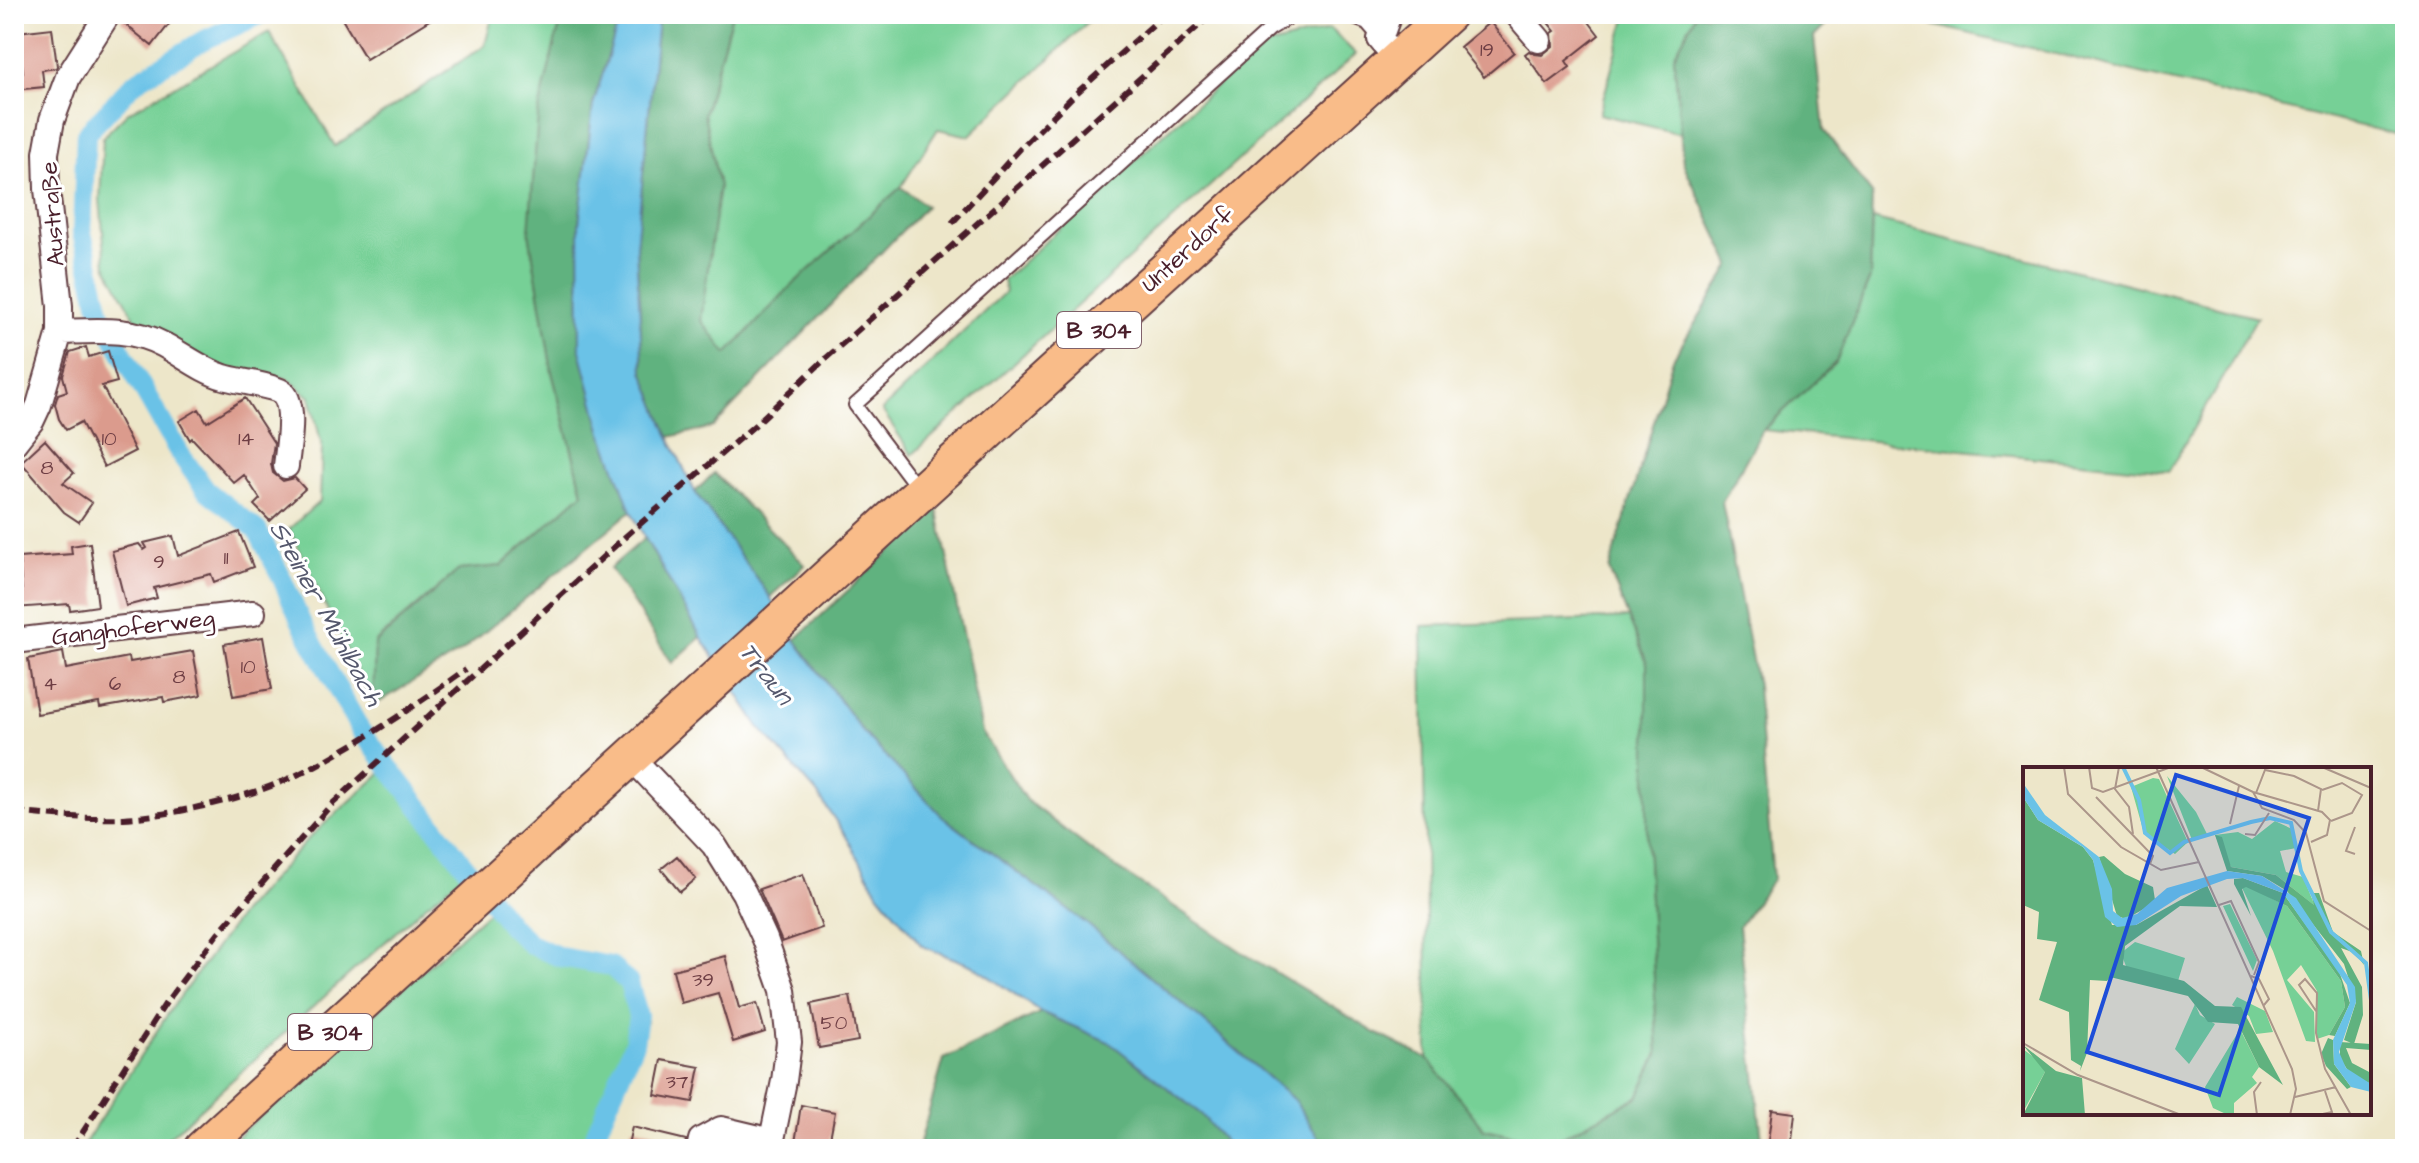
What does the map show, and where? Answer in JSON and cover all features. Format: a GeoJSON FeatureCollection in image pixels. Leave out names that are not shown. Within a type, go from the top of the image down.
{"type":"FeatureCollection","features":[{"type":"Feature","properties":{"kind":"main road","name":"Unterdorf"},"geometry":{"type":"LineString","coordinates":[[631,757],[921,492],[1388,49],[1448,14]]}},
{"type":"Feature","properties":{"kind":"main road","name":"B 304"},"geometry":{"type":"LineString","coordinates":[[202,1149],[631,757]]}},
{"type":"Feature","properties":{"kind":"street","name":"Austraße"},"geometry":{"type":"LineString","coordinates":[[14,443],[39,405],[60,332],[47,189],[46,153],[52,120],[68,77],[108,14]]}},
{"type":"Feature","properties":{"kind":"street","name":"Unterdorf"},"geometry":{"type":"LineString","coordinates":[[1388,49],[1389,14]]}},
{"type":"Feature","properties":{"kind":"street"},"geometry":{"type":"LineString","coordinates":[[1517,14],[1539,40]]}},
{"type":"Feature","properties":{"kind":"street"},"geometry":{"type":"LineString","coordinates":[[60,332],[119,330],[160,342],[219,376],[276,388],[285,395],[290,414],[286,466]]}},
{"type":"Feature","properties":{"kind":"street","name":"Ganghoferweg"},"geometry":{"type":"LineString","coordinates":[[14,641],[253,613]]}},
{"type":"Feature","properties":{"kind":"street"},"geometry":{"type":"LineString","coordinates":[[631,757],[714,845],[744,893],[783,990],[789,1042],[771,1145],[721,1129],[701,1140],[699,1149]]}},
{"type":"Feature","properties":{"kind":"lane"},"geometry":{"type":"LineString","coordinates":[[921,492],[904,474],[855,405],[1270,29],[1295,14]]}},
{"type":"Feature","properties":{"kind":"lane"},"geometry":{"type":"LineString","coordinates":[[1344,14],[1367,23],[1388,49]]}},
{"type":"Feature","properties":{"kind":"green space"},"geometry":{"type":"Polygon","coordinates":[[[493,14],[564,14],[555,42],[529,232],[552,372],[583,493],[501,566],[459,570],[375,642],[373,706],[289,529],[320,501],[322,446],[310,397],[287,378],[241,374],[205,362],[135,318],[106,265],[100,200],[103,137],[127,113],[269,32],[335,146],[485,45],[493,14]]]}},
{"type":"Feature","properties":{"kind":"green space"},"geometry":{"type":"Polygon","coordinates":[[[564,14],[621,14],[593,105],[579,224],[580,350],[601,430],[631,511],[462,651],[373,706],[375,643],[459,570],[501,566],[583,493],[552,372],[529,232],[538,115],[564,14]]]}},
{"type":"Feature","properties":{"kind":"green space"},"geometry":{"type":"Polygon","coordinates":[[[661,14],[732,14],[704,114],[719,186],[701,320],[727,354],[790,287],[901,187],[926,206],[713,427],[669,437],[643,371],[636,247],[658,19],[661,14]]]}},
{"type":"Feature","properties":{"kind":"green space"},"geometry":{"type":"Polygon","coordinates":[[[732,14],[1096,14],[969,136],[938,129],[901,187],[790,287],[727,355],[701,320],[718,186],[704,114],[732,14]]]}},
{"type":"Feature","properties":{"kind":"green space"},"geometry":{"type":"Polygon","coordinates":[[[1627,14],[1696,14],[1674,56],[1681,134],[1599,114],[1627,14]]]}},
{"type":"Feature","properties":{"kind":"green space"},"geometry":{"type":"Polygon","coordinates":[[[1696,14],[1837,14],[1814,37],[1824,130],[1872,194],[1870,278],[1836,362],[1763,430],[1722,502],[1757,686],[1773,879],[1739,926],[1763,1149],[1326,1149],[1294,1100],[1203,1021],[1087,924],[943,817],[863,732],[795,640],[937,507],[982,732],[1026,800],[1096,854],[1245,954],[1376,1033],[1428,1059],[1484,1129],[1550,1143],[1638,1097],[1658,1054],[1647,842],[1647,663],[1609,570],[1673,359],[1731,265],[1683,163],[1674,56],[1696,14]]]}},
{"type":"Feature","properties":{"kind":"green space"},"geometry":{"type":"Polygon","coordinates":[[[1886,14],[2405,14],[2405,129],[2399,135],[1886,14]]]}},
{"type":"Feature","properties":{"kind":"green space"},"geometry":{"type":"Polygon","coordinates":[[[1330,29],[1356,54],[912,455],[882,410],[1005,292],[1003,280],[1259,48],[1330,29]]]}},
{"type":"Feature","properties":{"kind":"green space"},"geometry":{"type":"Polygon","coordinates":[[[1872,219],[2257,317],[2169,471],[1763,430],[1836,362],[1870,278],[1872,219]]]}},
{"type":"Feature","properties":{"kind":"green space"},"geometry":{"type":"Polygon","coordinates":[[[714,473],[805,565],[770,597],[695,492],[714,473]]]}},
{"type":"Feature","properties":{"kind":"green space"},"geometry":{"type":"Polygon","coordinates":[[[645,538],[701,637],[672,663],[610,568],[645,538]]]}},
{"type":"Feature","properties":{"kind":"green space"},"geometry":{"type":"Polygon","coordinates":[[[1629,618],[1647,663],[1647,842],[1658,1054],[1638,1097],[1550,1143],[1484,1129],[1428,1059],[1422,626],[1629,618]]]}},
{"type":"Feature","properties":{"kind":"green space"},"geometry":{"type":"Polygon","coordinates":[[[387,768],[472,869],[427,904],[156,1149],[81,1149],[169,1012],[242,912],[311,836],[387,768]]]}},
{"type":"Feature","properties":{"kind":"green space"},"geometry":{"type":"Polygon","coordinates":[[[499,902],[513,920],[551,949],[604,958],[628,973],[647,1021],[593,1149],[223,1149],[499,902]]]}},
{"type":"Feature","properties":{"kind":"green space"},"geometry":{"type":"Polygon","coordinates":[[[1041,1012],[1109,1042],[1201,1114],[1231,1149],[918,1149],[944,1059],[1041,1012]]]}},
{"type":"Feature","properties":{"kind":"water","name":"Traun"},"geometry":{"type":"Polygon","coordinates":[[[621,14],[661,14],[658,19],[636,247],[643,371],[695,492],[770,597],[795,640],[863,732],[943,817],[1087,924],[1203,1021],[1294,1100],[1326,1149],[1231,1149],[1201,1114],[1109,1042],[1041,1012],[973,966],[922,946],[879,894],[816,792],[759,727],[701,637],[631,511],[601,430],[580,350],[579,224],[593,105],[621,14]]]}},
{"type":"Feature","properties":{"kind":"building"},"geometry":{"type":"Polygon","coordinates":[[[123,14],[177,14],[152,46],[121,21],[123,14]]]}},
{"type":"Feature","properties":{"kind":"building"},"geometry":{"type":"Polygon","coordinates":[[[339,14],[439,14],[366,59],[339,14]]]}},
{"type":"Feature","properties":{"kind":"building"},"geometry":{"type":"Polygon","coordinates":[[[1541,14],[1583,14],[1599,35],[1566,61],[1570,67],[1547,84],[1525,54],[1529,51],[1542,55],[1553,46],[1552,33],[1555,31],[1541,14]]]}},
{"type":"Feature","properties":{"kind":"building"},"geometry":{"type":"Polygon","coordinates":[[[1490,22],[1514,52],[1484,77],[1460,47],[1490,22]]]}},
{"type":"Feature","properties":{"kind":"building"},"geometry":{"type":"Polygon","coordinates":[[[52,28],[56,68],[42,70],[44,87],[14,90],[14,73],[23,72],[18,32],[52,28]]]}},
{"type":"Feature","properties":{"kind":"building"},"geometry":{"type":"Polygon","coordinates":[[[86,347],[89,357],[108,351],[117,382],[102,386],[135,451],[104,467],[81,422],[66,430],[55,404],[58,394],[67,391],[63,376],[70,352],[86,347]]]}},
{"type":"Feature","properties":{"kind":"building"},"geometry":{"type":"Polygon","coordinates":[[[245,398],[274,443],[273,473],[283,481],[295,478],[305,489],[270,521],[254,505],[260,499],[244,475],[234,483],[192,438],[190,440],[179,421],[199,409],[207,422],[245,398]]]}},
{"type":"Feature","properties":{"kind":"building"},"geometry":{"type":"Polygon","coordinates":[[[45,440],[74,473],[63,483],[92,503],[79,522],[64,512],[21,462],[45,440]]]}},
{"type":"Feature","properties":{"kind":"building"},"geometry":{"type":"Polygon","coordinates":[[[239,532],[253,567],[214,582],[211,574],[154,588],[157,598],[126,606],[112,551],[139,544],[144,550],[147,548],[144,543],[173,536],[178,556],[239,532]]]}},
{"type":"Feature","properties":{"kind":"building"},"geometry":{"type":"Polygon","coordinates":[[[90,543],[98,606],[70,610],[69,604],[14,608],[14,592],[22,592],[19,558],[72,554],[71,546],[90,543]]]}},
{"type":"Feature","properties":{"kind":"building"},"geometry":{"type":"Polygon","coordinates":[[[263,637],[272,689],[233,696],[224,644],[263,637]]]}},
{"type":"Feature","properties":{"kind":"building"},"geometry":{"type":"Polygon","coordinates":[[[193,651],[201,695],[164,702],[163,697],[100,708],[99,703],[37,714],[28,659],[63,652],[66,669],[129,657],[130,662],[193,651]]]}},
{"type":"Feature","properties":{"kind":"building"},"geometry":{"type":"Polygon","coordinates":[[[677,856],[696,879],[680,892],[661,869],[677,856]]]}},
{"type":"Feature","properties":{"kind":"building"},"geometry":{"type":"Polygon","coordinates":[[[803,874],[822,928],[782,942],[759,889],[803,874]]]}},
{"type":"Feature","properties":{"kind":"building"},"geometry":{"type":"Polygon","coordinates":[[[725,956],[739,1008],[757,1003],[765,1032],[733,1042],[718,993],[681,1003],[673,970],[725,956]]]}},
{"type":"Feature","properties":{"kind":"building"},"geometry":{"type":"Polygon","coordinates":[[[850,996],[858,1041],[819,1048],[811,1004],[850,996]]]}},
{"type":"Feature","properties":{"kind":"building"},"geometry":{"type":"Polygon","coordinates":[[[662,1060],[700,1067],[693,1102],[655,1095],[662,1060]]]}},
{"type":"Feature","properties":{"kind":"building"},"geometry":{"type":"Polygon","coordinates":[[[801,1105],[835,1112],[828,1149],[794,1149],[801,1105]]]}},
{"type":"Feature","properties":{"kind":"building"},"geometry":{"type":"Polygon","coordinates":[[[1772,1110],[1795,1113],[1791,1149],[1767,1149],[1772,1110]]]}},
{"type":"Feature","properties":{"kind":"building"},"geometry":{"type":"Polygon","coordinates":[[[632,1127],[686,1140],[684,1149],[627,1149],[632,1127]]]}},
{"type":"Feature","properties":{"kind":"waterway","name":"Steiner Mühlbach"},"geometry":{"type":"LineString","coordinates":[[262,14],[202,41],[135,82],[86,134],[82,233],[101,315],[180,454],[206,490],[257,530],[301,622],[361,731],[511,926],[532,945],[560,957],[611,966],[629,983],[638,1016],[634,1043],[589,1149]]}},
{"type":"Feature","properties":{"kind":"railway"},"geometry":{"type":"LineString","coordinates":[[952,223],[1071,98],[1165,14]]}},
{"type":"Feature","properties":{"kind":"railway"},"geometry":{"type":"LineString","coordinates":[[72,1149],[167,1001],[218,933],[330,806],[626,536],[755,425],[1212,14]]}},
{"type":"Feature","properties":{"kind":"railway"},"geometry":{"type":"LineString","coordinates":[[14,812],[124,818],[191,809],[261,790],[344,750],[466,669]]}}]}
